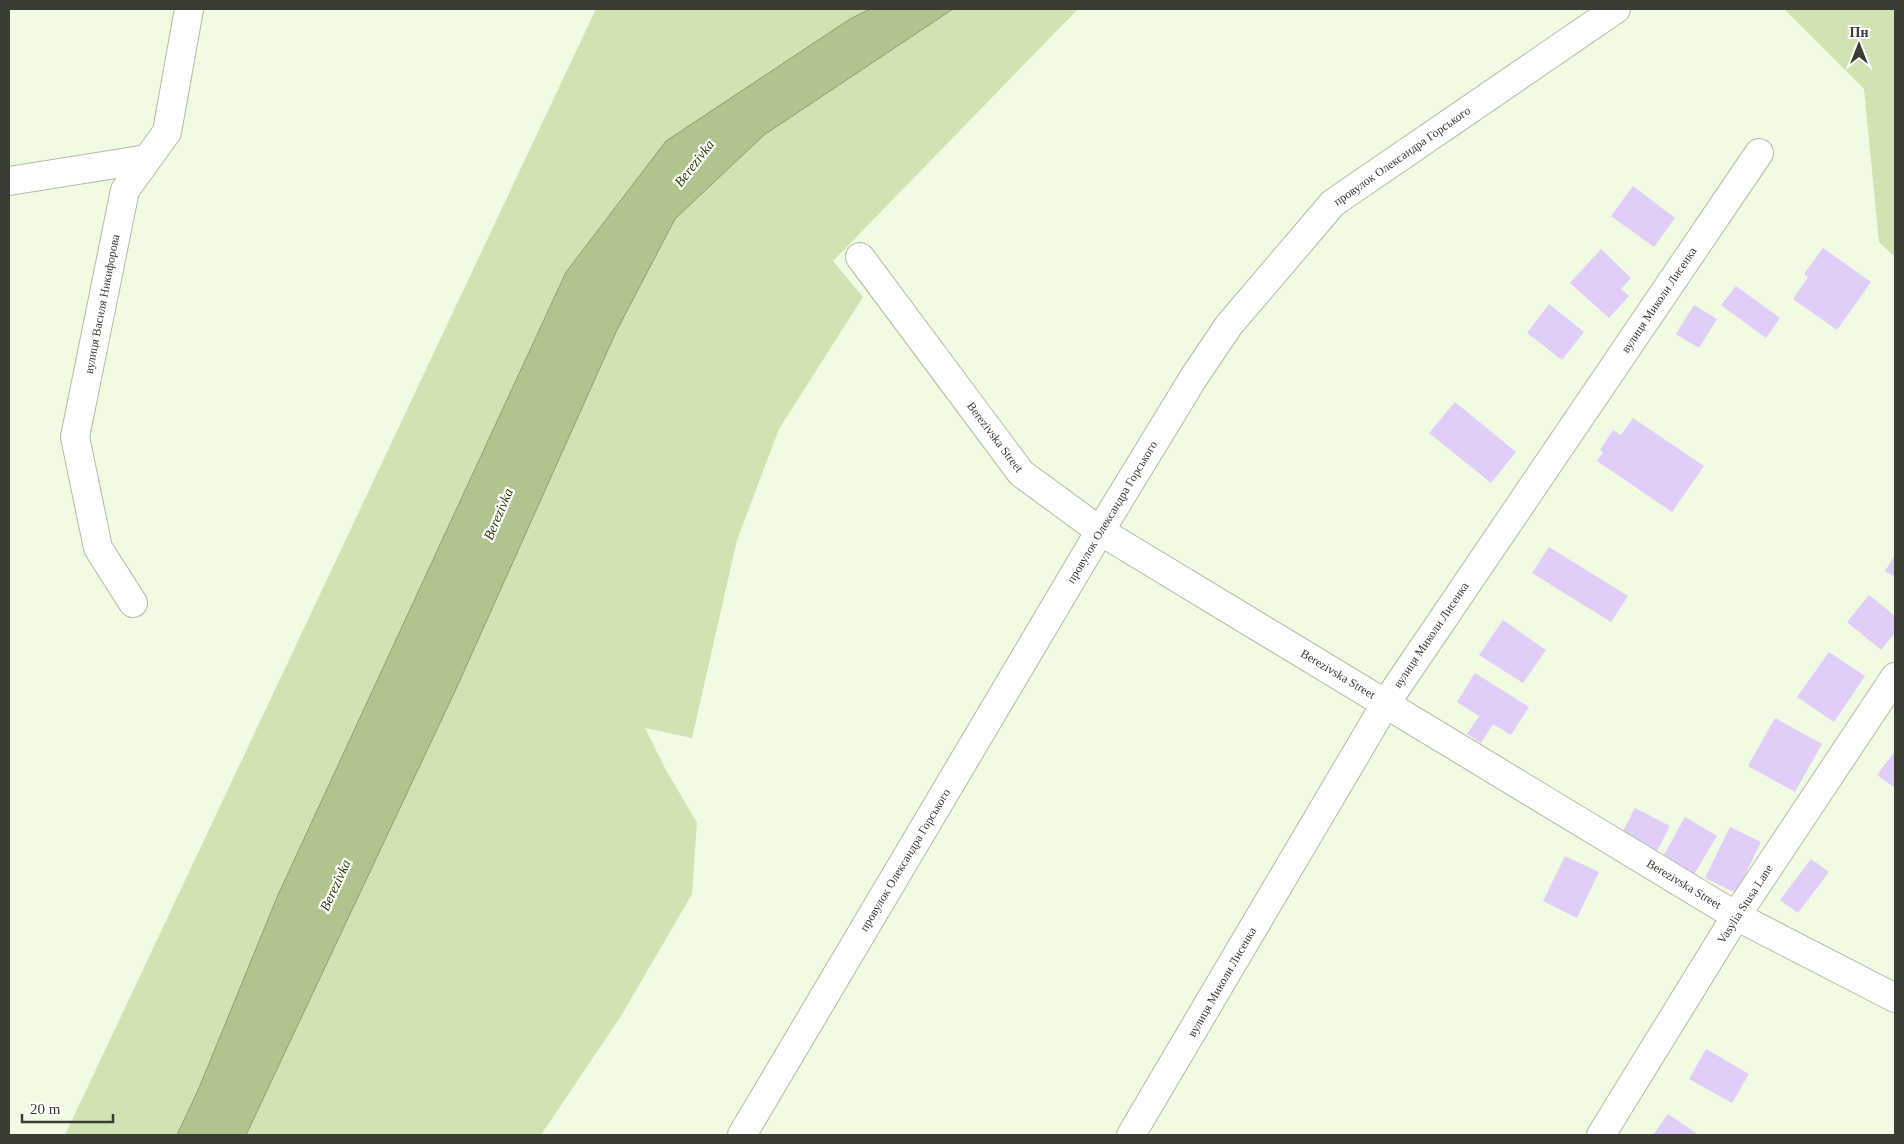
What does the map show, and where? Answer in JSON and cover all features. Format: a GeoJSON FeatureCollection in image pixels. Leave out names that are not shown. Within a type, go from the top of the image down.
{"type":"FeatureCollection","features":[{"type":"Feature","properties":{"kind":"street","name":"вулиця Василя Никифорова"},"geometry":{"type":"LineString","coordinates":[[133,603],[98,548],[75,437],[125,190],[167,132],[190,9]]}},
{"type":"Feature","properties":{"kind":"street","name":"провулок Олександра Горського"},"geometry":{"type":"LineString","coordinates":[[742,1135],[1100,531],[1194,377],[1229,325],[1333,203],[1616,9]]}},
{"type":"Feature","properties":{"kind":"street","name":"вулиця Миколи Лисенка"},"geometry":{"type":"LineString","coordinates":[[1131,1135],[1386,702],[1759,152]]}},
{"type":"Feature","properties":{"kind":"street"},"geometry":{"type":"LineString","coordinates":[[9,181],[147,159]]}},
{"type":"Feature","properties":{"kind":"street","name":"Berezivska Street"},"geometry":{"type":"LineString","coordinates":[[860,257],[1021,473],[1100,531],[1386,702],[1736,916],[1895,998]]}},
{"type":"Feature","properties":{"kind":"street","name":"Vasylia Stusa Lane"},"geometry":{"type":"LineString","coordinates":[[1602,1135],[1736,916],[1895,677]]}},
{"type":"Feature","properties":{"kind":"shaded area"},"geometry":{"type":"Polygon","coordinates":[[[596,9],[870,9],[850,19],[666,141],[566,271],[278,895],[199,1088],[177,1135],[65,1135],[596,9]]]}},
{"type":"Feature","properties":{"kind":"shaded area"},"geometry":{"type":"Polygon","coordinates":[[[953,9],[1078,9],[833,261],[863,297],[779,429],[737,540],[692,738],[645,728],[666,770],[697,823],[692,894],[621,1016],[541,1135],[246,1135],[456,689],[616,332],[675,219],[764,135],[953,9]]]}},
{"type":"Feature","properties":{"kind":"shaded area"},"geometry":{"type":"Polygon","coordinates":[[[1784,9],[1895,9],[1895,257],[1879,242],[1864,89],[1784,9]]]}},
{"type":"Feature","properties":{"kind":"water","name":"Berezivka"},"geometry":{"type":"Polygon","coordinates":[[[870,9],[953,9],[764,135],[675,219],[616,332],[456,689],[246,1135],[177,1135],[199,1088],[278,895],[566,272],[666,141],[850,19],[870,9]]]}},
{"type":"Feature","properties":{"kind":"building"},"geometry":{"type":"Polygon","coordinates":[[[1633,186],[1675,218],[1654,247],[1611,216],[1633,186]]]}},
{"type":"Feature","properties":{"kind":"building"},"geometry":{"type":"Polygon","coordinates":[[[1823,248],[1871,282],[1837,330],[1793,299],[1808,277],[1804,274],[1823,248]]]}},
{"type":"Feature","properties":{"kind":"building"},"geometry":{"type":"Polygon","coordinates":[[[1601,249],[1631,278],[1621,289],[1629,296],[1609,318],[1570,283],[1601,249]]]}},
{"type":"Feature","properties":{"kind":"building"},"geometry":{"type":"Polygon","coordinates":[[[1736,286],[1780,318],[1766,338],[1721,305],[1736,286]]]}},
{"type":"Feature","properties":{"kind":"building"},"geometry":{"type":"Polygon","coordinates":[[[1549,304],[1584,332],[1562,360],[1527,333],[1549,304]]]}},
{"type":"Feature","properties":{"kind":"building"},"geometry":{"type":"Polygon","coordinates":[[[1694,305],[1717,319],[1699,348],[1676,334],[1694,305]]]}},
{"type":"Feature","properties":{"kind":"building"},"geometry":{"type":"Polygon","coordinates":[[[1455,402],[1516,452],[1491,483],[1429,433],[1455,402]]]}},
{"type":"Feature","properties":{"kind":"building"},"geometry":{"type":"Polygon","coordinates":[[[1633,418],[1704,466],[1672,512],[1597,461],[1603,452],[1600,450],[1613,430],[1621,435],[1633,418]]]}},
{"type":"Feature","properties":{"kind":"building"},"geometry":{"type":"Polygon","coordinates":[[[1549,547],[1628,596],[1611,622],[1532,573],[1549,547]]]}},
{"type":"Feature","properties":{"kind":"building"},"geometry":{"type":"Polygon","coordinates":[[[1895,555],[1895,577],[1885,571],[1895,555]]]}},
{"type":"Feature","properties":{"kind":"building"},"geometry":{"type":"Polygon","coordinates":[[[1869,595],[1895,616],[1895,633],[1881,650],[1847,622],[1869,595]]]}},
{"type":"Feature","properties":{"kind":"building"},"geometry":{"type":"Polygon","coordinates":[[[1503,620],[1546,650],[1523,683],[1479,655],[1503,620]]]}},
{"type":"Feature","properties":{"kind":"building"},"geometry":{"type":"Polygon","coordinates":[[[1829,652],[1865,676],[1834,722],[1797,697],[1829,652]]]}},
{"type":"Feature","properties":{"kind":"building"},"geometry":{"type":"Polygon","coordinates":[[[1475,673],[1529,707],[1511,735],[1493,724],[1481,743],[1467,734],[1479,716],[1457,702],[1475,673]]]}},
{"type":"Feature","properties":{"kind":"building"},"geometry":{"type":"Polygon","coordinates":[[[1775,718],[1822,744],[1795,792],[1748,766],[1775,718]]]}},
{"type":"Feature","properties":{"kind":"building"},"geometry":{"type":"Polygon","coordinates":[[[1895,751],[1895,788],[1877,775],[1895,751]]]}},
{"type":"Feature","properties":{"kind":"building"},"geometry":{"type":"Polygon","coordinates":[[[1635,808],[1670,826],[1655,855],[1620,837],[1635,808]]]}},
{"type":"Feature","properties":{"kind":"building"},"geometry":{"type":"Polygon","coordinates":[[[1685,817],[1717,836],[1692,878],[1661,860],[1685,817]]]}},
{"type":"Feature","properties":{"kind":"building"},"geometry":{"type":"Polygon","coordinates":[[[1730,827],[1761,842],[1736,893],[1705,878],[1730,827]]]}},
{"type":"Feature","properties":{"kind":"building"},"geometry":{"type":"Polygon","coordinates":[[[1565,856],[1599,872],[1577,918],[1543,901],[1565,856]]]}},
{"type":"Feature","properties":{"kind":"building"},"geometry":{"type":"Polygon","coordinates":[[[1811,859],[1829,872],[1798,913],[1780,900],[1811,859]]]}},
{"type":"Feature","properties":{"kind":"building"},"geometry":{"type":"Polygon","coordinates":[[[1706,1049],[1749,1074],[1732,1103],[1689,1079],[1706,1049]]]}},
{"type":"Feature","properties":{"kind":"building"},"geometry":{"type":"Polygon","coordinates":[[[1668,1114],[1699,1135],[1653,1135],[1668,1114]]]}}]}
